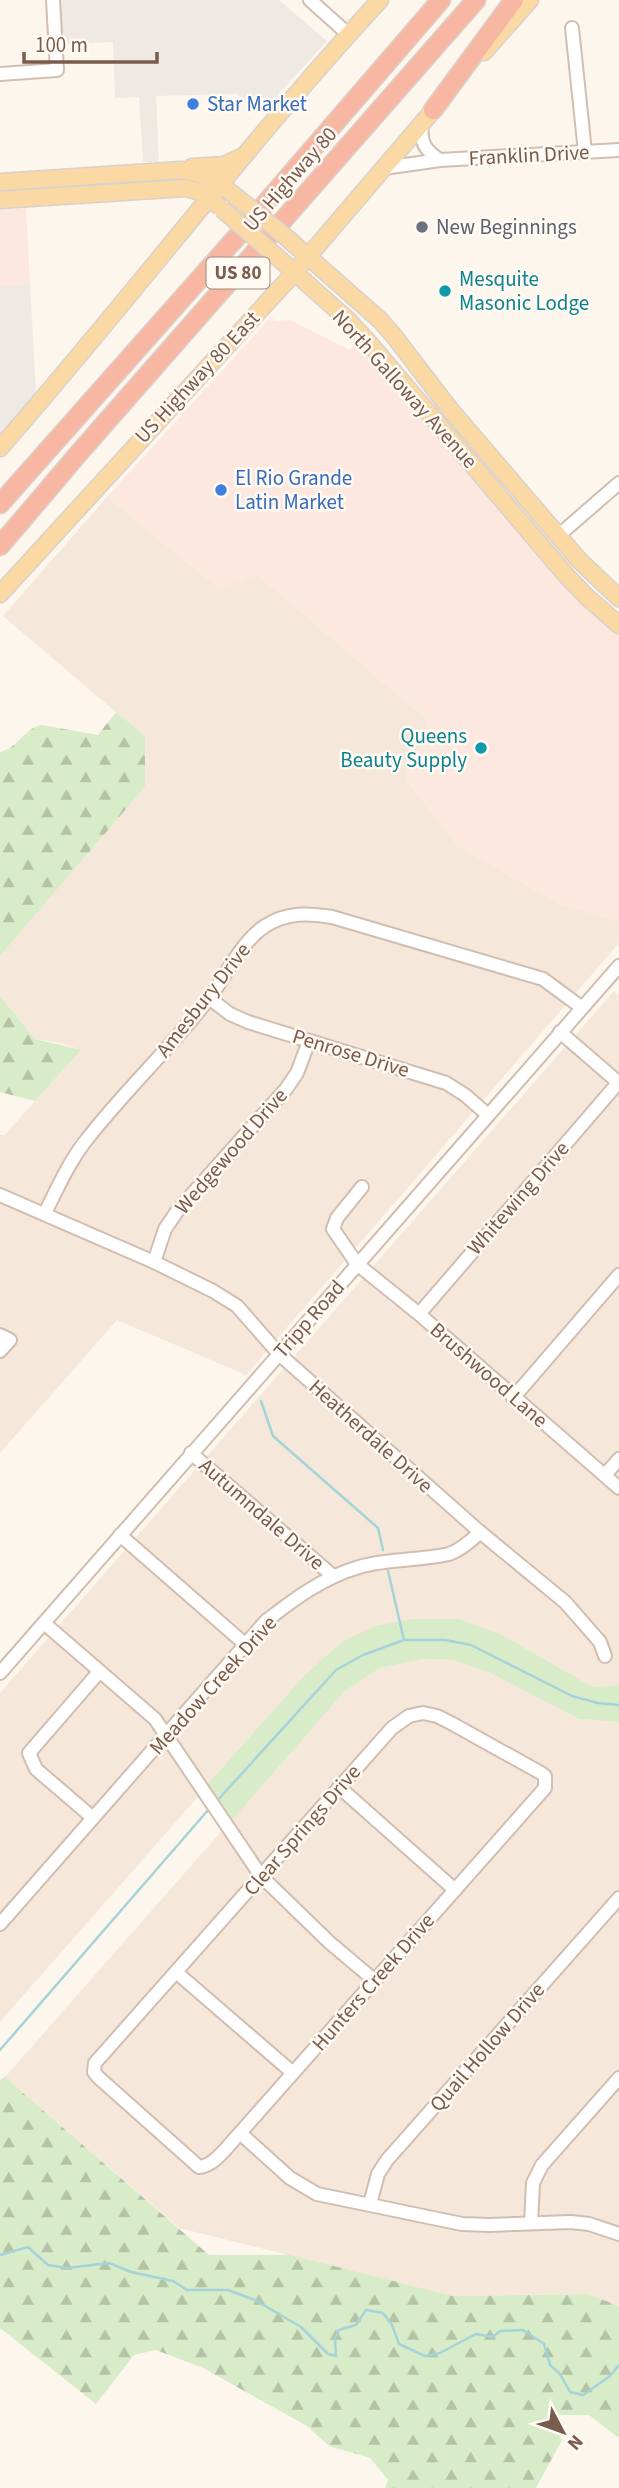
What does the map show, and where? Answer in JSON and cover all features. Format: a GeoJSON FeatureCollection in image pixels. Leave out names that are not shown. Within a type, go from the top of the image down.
{"type":"FeatureCollection","features":[{"type":"Feature","properties":{"kind":"highway","name":"US Highway 80"},"geometry":{"type":"LineString","coordinates":[[0,504],[234,240],[441,0]]}},
{"type":"Feature","properties":{"kind":"highway","name":"US Highway 80"},"geometry":{"type":"LineString","coordinates":[[0,546],[476,0]]}},
{"type":"Feature","properties":{"kind":"highway"},"geometry":{"type":"LineString","coordinates":[[428,117],[514,0]]}},
{"type":"Feature","properties":{"kind":"main road"},"geometry":{"type":"LineString","coordinates":[[0,448],[74,364],[184,230],[216,203],[221,184],[243,156],[380,0]]}},
{"type":"Feature","properties":{"kind":"main road","name":"US Highway 80 East"},"geometry":{"type":"LineString","coordinates":[[0,594],[294,274],[530,0]]}},
{"type":"Feature","properties":{"kind":"main road"},"geometry":{"type":"LineString","coordinates":[[81,194],[92,187],[144,181],[163,170],[224,165],[243,156]]}},
{"type":"Feature","properties":{"kind":"main road","name":"North Galloway Avenue"},"geometry":{"type":"LineString","coordinates":[[0,182],[163,170],[201,172],[221,184],[309,257],[394,335],[449,408],[558,536],[619,598]]}},
{"type":"Feature","properties":{"kind":"main road"},"geometry":{"type":"LineString","coordinates":[[173,188],[188,203],[191,210],[184,230]]}},
{"type":"Feature","properties":{"kind":"main road","name":"North Galloway Avenue"},"geometry":{"type":"LineString","coordinates":[[0,200],[173,188],[193,189],[216,203],[361,333],[543,548],[587,597],[619,625]]}},
{"type":"Feature","properties":{"kind":"main road"},"geometry":{"type":"LineString","coordinates":[[435,419],[449,408]]}},
{"type":"Feature","properties":{"kind":"main road"},"geometry":{"type":"LineString","coordinates":[[528,530],[543,517]]}},
{"type":"Feature","properties":{"kind":"main road"},"geometry":{"type":"LineString","coordinates":[[543,548],[558,536]]}},
{"type":"Feature","properties":{"kind":"street"},"geometry":{"type":"LineString","coordinates":[[0,74],[57,70],[53,0]]}},
{"type":"Feature","properties":{"kind":"street"},"geometry":{"type":"LineString","coordinates":[[310,0],[348,34]]}},
{"type":"Feature","properties":{"kind":"street"},"geometry":{"type":"LineString","coordinates":[[572,28],[585,152]]}},
{"type":"Feature","properties":{"kind":"street","name":"Franklin Drive"},"geometry":{"type":"LineString","coordinates":[[428,117],[420,136],[429,153],[440,160]]}},
{"type":"Feature","properties":{"kind":"street","name":"Franklin Drive"},"geometry":{"type":"LineString","coordinates":[[384,168],[440,160],[619,150]]}},
{"type":"Feature","properties":{"kind":"street"},"geometry":{"type":"LineString","coordinates":[[558,536],[619,484]]}},
{"type":"Feature","properties":{"kind":"street","name":"Amesbury Drive"},"geometry":{"type":"LineString","coordinates":[[45,1213],[64,1174],[84,1143],[209,998],[251,938],[266,926],[297,913],[332,917],[543,979],[582,1007]]}},
{"type":"Feature","properties":{"kind":"street","name":"Tripp Road"},"geometry":{"type":"LineString","coordinates":[[0,1673],[619,966]]}},
{"type":"Feature","properties":{"kind":"street","name":"Penrose Drive"},"geometry":{"type":"LineString","coordinates":[[209,998],[230,1014],[248,1023],[446,1083],[488,1115]]}},
{"type":"Feature","properties":{"kind":"street"},"geometry":{"type":"LineString","coordinates":[[560,1032],[619,1083]]}},
{"type":"Feature","properties":{"kind":"street","name":"Wedgewood Drive"},"geometry":{"type":"LineString","coordinates":[[154,1262],[166,1229],[178,1210],[286,1089],[297,1073],[309,1041]]}},
{"type":"Feature","properties":{"kind":"street","name":"Whitewing Drive"},"geometry":{"type":"LineString","coordinates":[[419,1314],[619,1083]]}},
{"type":"Feature","properties":{"kind":"street","name":"Brushwood Lane"},"geometry":{"type":"LineString","coordinates":[[362,1187],[337,1218],[333,1229],[357,1264],[419,1314],[619,1488]]}},
{"type":"Feature","properties":{"kind":"street","name":"Heatherdale Drive"},"geometry":{"type":"LineString","coordinates":[[0,1195],[154,1262],[213,1291],[236,1306],[279,1354],[480,1532],[565,1602],[600,1642],[605,1656]]}},
{"type":"Feature","properties":{"kind":"street"},"geometry":{"type":"LineString","coordinates":[[513,1398],[619,1275]]}},
{"type":"Feature","properties":{"kind":"street"},"geometry":{"type":"LineString","coordinates":[[0,1351],[5,1338]]}},
{"type":"Feature","properties":{"kind":"street","name":"Autumndale Drive"},"geometry":{"type":"LineString","coordinates":[[191,1453],[333,1576]]}},
{"type":"Feature","properties":{"kind":"street"},"geometry":{"type":"LineString","coordinates":[[605,1475],[619,1459]]}},
{"type":"Feature","properties":{"kind":"street","name":"Meadow Creek Drive"},"geometry":{"type":"LineString","coordinates":[[0,1924],[266,1621],[293,1600],[333,1576],[382,1561],[450,1553],[466,1546],[480,1532]]}},
{"type":"Feature","properties":{"kind":"street"},"geometry":{"type":"LineString","coordinates":[[120,1535],[246,1645]]}},
{"type":"Feature","properties":{"kind":"street"},"geometry":{"type":"LineString","coordinates":[[44,1623],[155,1719],[261,1876],[329,1942],[374,1980]]}},
{"type":"Feature","properties":{"kind":"street"},"geometry":{"type":"LineString","coordinates":[[93,1818],[36,1769],[29,1753],[99,1672]]}},
{"type":"Feature","properties":{"kind":"street","name":"Clear Springs Drive"},"geometry":{"type":"LineString","coordinates":[[191,2161],[98,2077],[94,2067],[395,1724],[409,1716],[423,1713],[437,1716],[530,1766],[545,1776],[546,1782]]}},
{"type":"Feature","properties":{"kind":"street","name":"Hunters Creek Drive"},"geometry":{"type":"LineString","coordinates":[[191,2161],[199,2167],[205,2167],[240,2133],[545,1788],[546,1782]]}},
{"type":"Feature","properties":{"kind":"street"},"geometry":{"type":"LineString","coordinates":[[339,1787],[455,1890]]}},
{"type":"Feature","properties":{"kind":"street","name":"Quail Hollow Drive"},"geometry":{"type":"LineString","coordinates":[[370,2204],[378,2174],[387,2160],[619,1898]]}},
{"type":"Feature","properties":{"kind":"street"},"geometry":{"type":"LineString","coordinates":[[176,1972],[293,2073]]}},
{"type":"Feature","properties":{"kind":"street"},"geometry":{"type":"LineString","coordinates":[[531,2223],[533,2183],[542,2165],[619,2078]]}},
{"type":"Feature","properties":{"kind":"street"},"geometry":{"type":"LineString","coordinates":[[240,2133],[290,2178],[317,2194],[462,2224],[571,2222],[589,2224],[619,2234]]}},
{"type":"Feature","properties":{"kind":"shaded area"},"geometry":{"type":"Polygon","coordinates":[[[59,0],[279,0],[327,41],[261,113],[237,94],[156,96],[159,162],[143,162],[139,97],[115,98],[113,42],[62,44],[59,0]]]}},
{"type":"Feature","properties":{"kind":"shaded area"},"geometry":{"type":"Polygon","coordinates":[[[26,208],[30,284],[0,286],[0,210],[26,208]]]}},
{"type":"Feature","properties":{"kind":"shaded area"},"geometry":{"type":"Polygon","coordinates":[[[30,284],[36,393],[0,435],[0,286],[30,284]]]}},
{"type":"Feature","properties":{"kind":"shaded area"},"geometry":{"type":"Polygon","coordinates":[[[271,317],[275,321],[290,320],[350,350],[356,343],[574,598],[619,633],[619,921],[562,905],[459,847],[405,779],[427,733],[425,718],[257,574],[220,590],[107,497],[271,317]]]}},
{"type":"Feature","properties":{"kind":"shaded area"},"geometry":{"type":"Polygon","coordinates":[[[107,497],[220,589],[257,574],[425,718],[427,733],[405,779],[459,847],[562,905],[619,921],[619,943],[246,1375],[117,1320],[0,1453],[0,1135],[5,1135],[80,1050],[61,1043],[35,1039],[0,996],[0,956],[145,787],[144,736],[3,616],[107,497]]]}},
{"type":"Feature","properties":{"kind":"shaded area"},"geometry":{"type":"Polygon","coordinates":[[[614,991],[619,996],[619,1685],[593,1687],[504,1636],[304,1676],[0,2022],[0,1693],[614,991]]]}},
{"type":"Feature","properties":{"kind":"shaded area"},"geometry":{"type":"Polygon","coordinates":[[[423,1659],[453,1660],[488,1672],[579,1719],[619,1722],[619,2306],[588,2294],[453,2296],[179,2228],[5,2077],[345,1691],[380,1668],[423,1659]]]}},
{"type":"Feature","properties":{"kind":"green space"},"geometry":{"type":"Polygon","coordinates":[[[116,712],[145,736],[145,787],[0,956],[0,752],[11,747],[30,730],[42,725],[98,735],[116,712]]]}},
{"type":"Feature","properties":{"kind":"green space"},"geometry":{"type":"Polygon","coordinates":[[[0,996],[35,1039],[81,1050],[35,1101],[0,1092],[0,996]]]}},
{"type":"Feature","properties":{"kind":"green space"},"geometry":{"type":"Polygon","coordinates":[[[413,1619],[459,1619],[504,1636],[593,1687],[619,1685],[619,1722],[579,1719],[488,1672],[453,1660],[423,1659],[380,1668],[345,1691],[231,1821],[208,1784],[304,1676],[342,1642],[375,1626],[413,1619]]]}},
{"type":"Feature","properties":{"kind":"green space"},"geometry":{"type":"Polygon","coordinates":[[[5,2077],[209,2255],[290,2255],[453,2296],[588,2294],[619,2306],[619,2438],[589,2415],[559,2415],[554,2428],[562,2440],[536,2488],[385,2488],[388,2480],[370,2458],[329,2446],[307,2426],[203,2368],[156,2350],[134,2355],[96,2404],[0,2328],[0,2080],[5,2077]]]}},
{"type":"Feature","properties":{"kind":"waterway"},"geometry":{"type":"LineString","coordinates":[[261,1401],[273,1436],[378,1528],[383,1550]]}},
{"type":"Feature","properties":{"kind":"waterway"},"geometry":{"type":"LineString","coordinates":[[388,1571],[404,1640]]}},
{"type":"Feature","properties":{"kind":"waterway"},"geometry":{"type":"LineString","coordinates":[[216,1802],[336,1670],[363,1655],[404,1640],[445,1640],[471,1645],[572,1696],[619,1705]]}},
{"type":"Feature","properties":{"kind":"waterway"},"geometry":{"type":"LineString","coordinates":[[0,2050],[209,1809]]}},
{"type":"Feature","properties":{"kind":"waterway"},"geometry":{"type":"LineString","coordinates":[[0,2255],[28,2247],[48,2265],[67,2268],[109,2263],[131,2272],[173,2281],[187,2290],[228,2290],[255,2300],[301,2327],[328,2354],[336,2356],[335,2338],[339,2330],[356,2325],[366,2310],[383,2313],[392,2325],[399,2344],[425,2356],[440,2353],[476,2334],[493,2337],[500,2331],[523,2330],[544,2344],[550,2365],[560,2374],[570,2392],[583,2395],[610,2376],[619,2365]]}},
{"type":"Feature","properties":{"kind":"place","name":"Star Market"},"geometry":{"type":"Point","coordinates":[193,104]}},
{"type":"Feature","properties":{"kind":"place","name":"New Beginnings"},"geometry":{"type":"Point","coordinates":[422,227]}},
{"type":"Feature","properties":{"kind":"place","name":"Mesquite Masonic Lodge"},"geometry":{"type":"Point","coordinates":[445,291]}},
{"type":"Feature","properties":{"kind":"place","name":"El Rio Grande Latin Market"},"geometry":{"type":"Point","coordinates":[221,490]}},
{"type":"Feature","properties":{"kind":"place","name":"Queens Beauty Supply"},"geometry":{"type":"Point","coordinates":[481,748]}}]}
